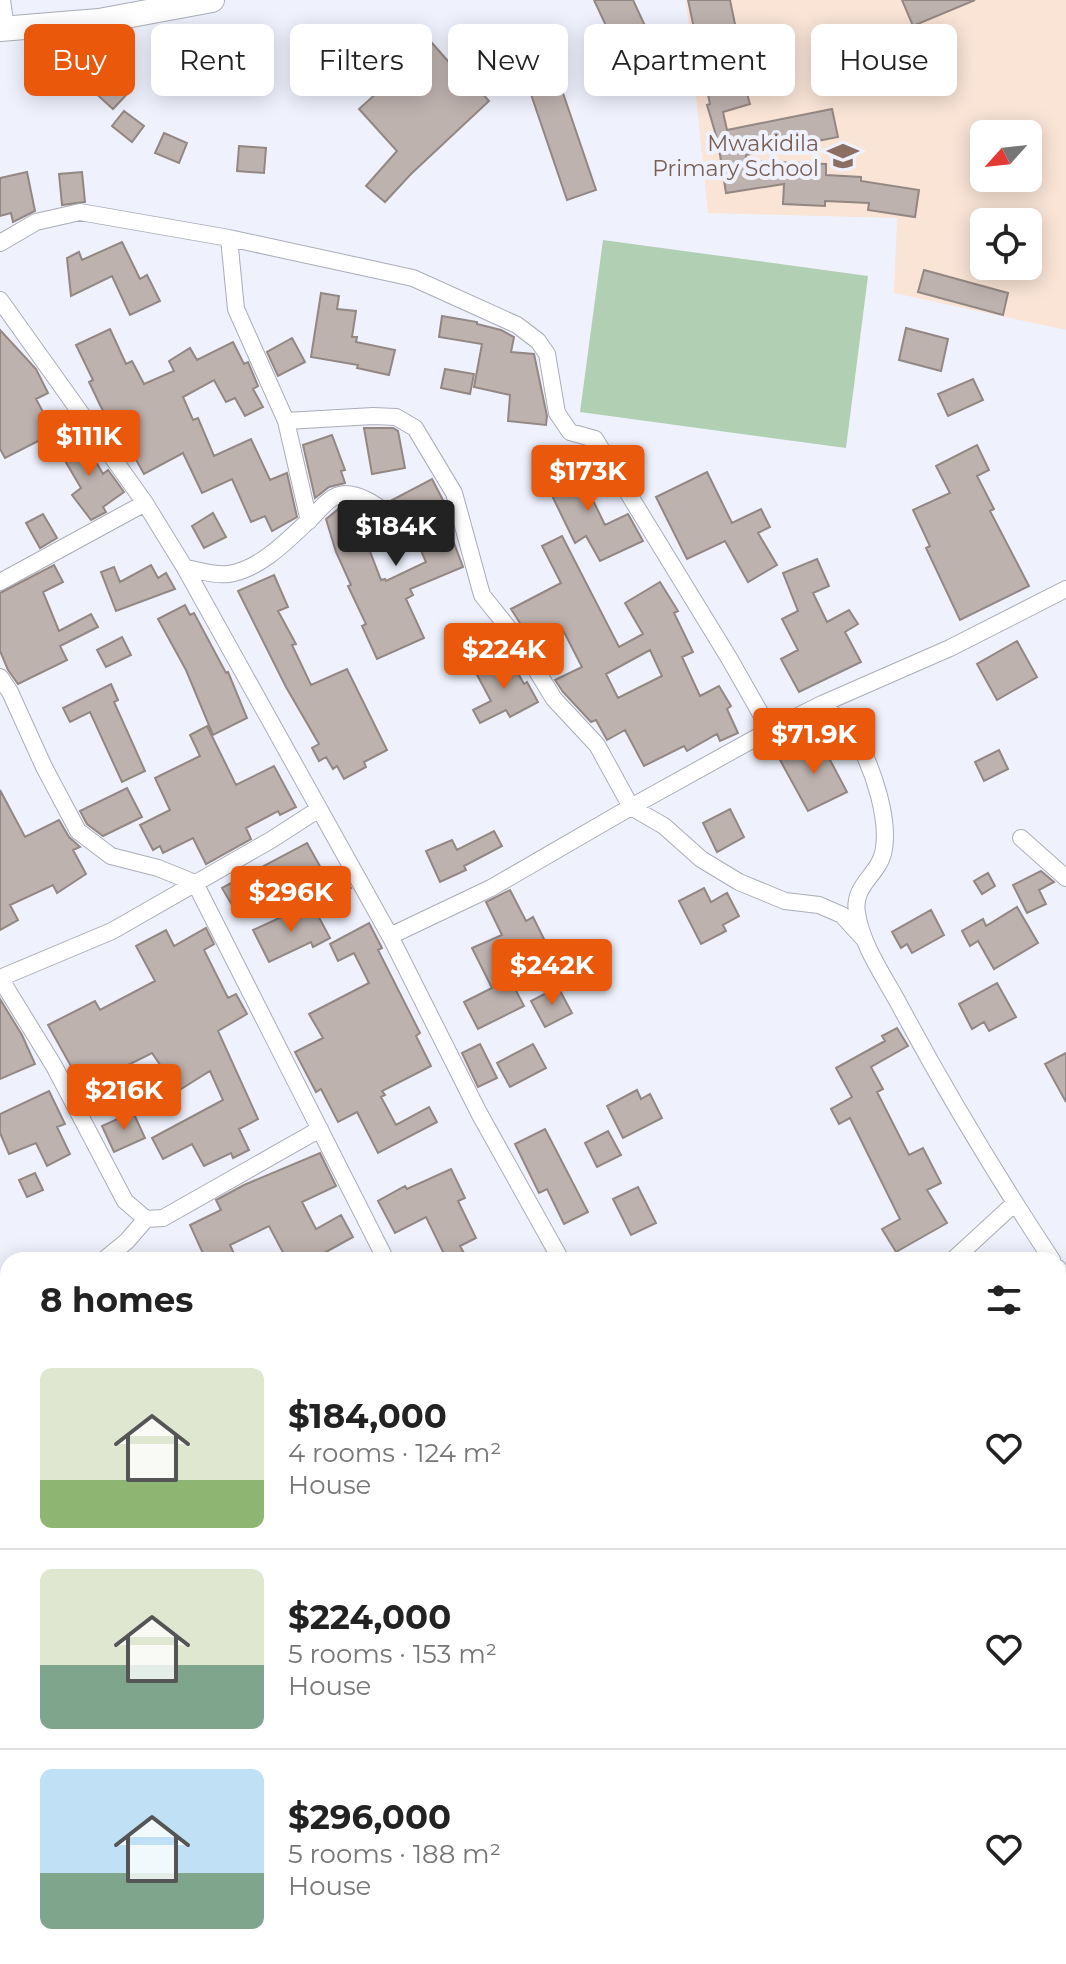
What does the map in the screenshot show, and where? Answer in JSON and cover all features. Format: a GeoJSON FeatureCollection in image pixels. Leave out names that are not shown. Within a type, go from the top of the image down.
{"type":"FeatureCollection","features":[{"type":"Feature","properties":{"kind":"main road"},"geometry":{"type":"LineString","coordinates":[[3,29],[99,21],[212,0]]}},
{"type":"Feature","properties":{"kind":"street"},"geometry":{"type":"LineString","coordinates":[[2,0],[3,29]]}},
{"type":"Feature","properties":{"kind":"street"},"geometry":{"type":"LineString","coordinates":[[0,243],[36,222],[80,212],[229,238],[413,278],[517,325],[538,341],[547,354],[557,413],[570,432],[595,439],[722,645],[770,730]]}},
{"type":"Feature","properties":{"kind":"street"},"geometry":{"type":"LineString","coordinates":[[229,238],[236,309],[286,421],[309,521]]}},
{"type":"Feature","properties":{"kind":"street"},"geometry":{"type":"LineString","coordinates":[[0,300],[145,503],[185,568],[390,936],[479,1113],[557,1252]]}},
{"type":"Feature","properties":{"kind":"street"},"geometry":{"type":"LineString","coordinates":[[286,421],[396,417],[415,428],[454,493],[482,595],[518,640],[554,699],[597,745],[631,807],[664,826],[701,859],[739,882],[785,901],[819,905],[842,915],[863,938],[913,1030],[1047,1252]]}},
{"type":"Feature","properties":{"kind":"street"},"geometry":{"type":"LineString","coordinates":[[185,568],[227,574],[249,567],[269,555],[327,501],[344,494],[363,498],[395,519]]}},
{"type":"Feature","properties":{"kind":"street"},"geometry":{"type":"LineString","coordinates":[[0,582],[145,503]]}},
{"type":"Feature","properties":{"kind":"street"},"geometry":{"type":"LineString","coordinates":[[390,936],[491,888],[770,730],[950,648],[1066,589]]}},
{"type":"Feature","properties":{"kind":"street"},"geometry":{"type":"LineString","coordinates":[[0,677],[78,831],[111,856],[158,868],[195,883],[382,1252]]}},
{"type":"Feature","properties":{"kind":"street"},"geometry":{"type":"LineString","coordinates":[[822,704],[850,730],[883,806],[886,839],[879,864],[863,881],[856,909],[863,938]]}},
{"type":"Feature","properties":{"kind":"street"},"geometry":{"type":"LineString","coordinates":[[319,809],[112,931],[0,978],[54,1066],[125,1201],[146,1219],[163,1218],[320,1129]]}},
{"type":"Feature","properties":{"kind":"street"},"geometry":{"type":"LineString","coordinates":[[1021,838],[1066,878]]}},
{"type":"Feature","properties":{"kind":"street"},"geometry":{"type":"LineString","coordinates":[[962,1252],[1015,1203]]}},
{"type":"Feature","properties":{"kind":"street"},"geometry":{"type":"LineString","coordinates":[[114,1252],[146,1219]]}},
{"type":"Feature","properties":{"kind":"shaded area","name":"Mwakidila Primary School"},"geometry":{"type":"Polygon","coordinates":[[[686,0],[1066,0],[1066,330],[894,293],[897,218],[708,213],[696,96],[795,96],[795,24],[688,24],[686,0]]]}},
{"type":"Feature","properties":{"kind":"green space"},"geometry":{"type":"Polygon","coordinates":[[[603,240],[868,276],[846,448],[580,412],[603,240]]]}},
{"type":"Feature","properties":{"kind":"building"},"geometry":{"type":"Polygon","coordinates":[[[594,0],[633,0],[644,24],[605,24],[594,0]]]}},
{"type":"Feature","properties":{"kind":"building"},"geometry":{"type":"Polygon","coordinates":[[[688,0],[730,0],[735,24],[693,24],[688,0]]]}},
{"type":"Feature","properties":{"kind":"building"},"geometry":{"type":"Polygon","coordinates":[[[902,0],[975,0],[918,24],[912,24],[902,0]]]}},
{"type":"Feature","properties":{"kind":"building"},"geometry":{"type":"Polygon","coordinates":[[[432,43],[448,61],[448,96],[485,96],[489,101],[385,202],[366,186],[397,151],[359,109],[373,96],[432,96],[432,43]]]}},
{"type":"Feature","properties":{"kind":"building"},"geometry":{"type":"Polygon","coordinates":[[[99,96],[125,96],[113,109],[99,96]]]}},
{"type":"Feature","properties":{"kind":"building"},"geometry":{"type":"Polygon","coordinates":[[[532,96],[564,96],[596,190],[567,200],[532,96]]]}},
{"type":"Feature","properties":{"kind":"building"},"geometry":{"type":"Polygon","coordinates":[[[708,96],[748,96],[750,104],[723,112],[727,130],[832,109],[838,137],[746,155],[746,161],[826,164],[826,175],[861,177],[861,181],[919,190],[915,217],[868,210],[869,203],[825,201],[825,206],[783,204],[784,184],[726,193],[718,142],[707,105],[710,104],[708,96]]]}},
{"type":"Feature","properties":{"kind":"building"},"geometry":{"type":"Polygon","coordinates":[[[124,111],[144,126],[132,142],[112,126],[124,111]]]}},
{"type":"Feature","properties":{"kind":"building"},"geometry":{"type":"Polygon","coordinates":[[[164,133],[187,143],[179,163],[155,153],[164,133]]]}},
{"type":"Feature","properties":{"kind":"building"},"geometry":{"type":"Polygon","coordinates":[[[239,146],[266,148],[264,173],[237,171],[239,146]]]}},
{"type":"Feature","properties":{"kind":"building"},"geometry":{"type":"Polygon","coordinates":[[[27,172],[35,211],[13,222],[11,213],[0,216],[0,178],[27,172]]]}},
{"type":"Feature","properties":{"kind":"building"},"geometry":{"type":"Polygon","coordinates":[[[82,172],[85,202],[62,205],[59,174],[82,172]]]}},
{"type":"Feature","properties":{"kind":"building"},"geometry":{"type":"Polygon","coordinates":[[[122,242],[140,279],[147,275],[160,301],[130,315],[112,276],[71,296],[67,258],[79,252],[82,260],[122,242]]]}},
{"type":"Feature","properties":{"kind":"building"},"geometry":{"type":"Polygon","coordinates":[[[924,270],[1008,293],[1003,315],[918,292],[924,270]]]}},
{"type":"Feature","properties":{"kind":"building"},"geometry":{"type":"Polygon","coordinates":[[[321,293],[339,296],[337,309],[356,311],[352,337],[357,337],[356,342],[395,350],[389,375],[357,368],[358,365],[311,357],[321,293]]]}},
{"type":"Feature","properties":{"kind":"building"},"geometry":{"type":"Polygon","coordinates":[[[442,316],[501,330],[514,337],[511,352],[534,354],[547,416],[546,425],[508,421],[510,395],[474,387],[482,344],[439,337],[442,316]]]}},
{"type":"Feature","properties":{"kind":"building"},"geometry":{"type":"Polygon","coordinates":[[[906,328],[948,339],[941,371],[899,360],[906,328]]]}},
{"type":"Feature","properties":{"kind":"building"},"geometry":{"type":"Polygon","coordinates":[[[110,329],[126,364],[132,361],[144,384],[174,371],[169,361],[190,348],[197,360],[233,342],[244,364],[248,362],[258,386],[253,389],[263,407],[245,416],[235,398],[226,402],[214,380],[183,397],[193,420],[198,418],[214,456],[251,439],[270,480],[287,473],[297,517],[272,531],[265,516],[251,522],[232,479],[202,493],[183,453],[144,474],[120,431],[115,433],[100,405],[89,382],[93,380],[76,345],[110,329]]]}},
{"type":"Feature","properties":{"kind":"building"},"geometry":{"type":"Polygon","coordinates":[[[0,330],[36,369],[48,393],[36,399],[49,423],[55,420],[63,437],[47,445],[44,438],[5,458],[0,449],[0,330]]]}},
{"type":"Feature","properties":{"kind":"building"},"geometry":{"type":"Polygon","coordinates":[[[292,338],[305,362],[278,376],[267,352],[292,338]]]}},
{"type":"Feature","properties":{"kind":"building"},"geometry":{"type":"Polygon","coordinates":[[[445,369],[474,374],[470,394],[441,388],[445,369]]]}},
{"type":"Feature","properties":{"kind":"building"},"geometry":{"type":"Polygon","coordinates":[[[973,379],[983,400],[948,416],[938,394],[973,379]]]}},
{"type":"Feature","properties":{"kind":"building"},"geometry":{"type":"Polygon","coordinates":[[[364,428],[393,428],[398,431],[405,468],[372,474],[364,428]]]}},
{"type":"Feature","properties":{"kind":"building"},"geometry":{"type":"Polygon","coordinates":[[[80,434],[103,474],[108,470],[124,492],[103,507],[106,512],[91,520],[72,495],[81,488],[57,447],[80,434]]]}},
{"type":"Feature","properties":{"kind":"building"},"geometry":{"type":"Polygon","coordinates":[[[332,435],[345,470],[341,471],[345,483],[329,487],[315,498],[303,445],[332,435]]]}},
{"type":"Feature","properties":{"kind":"building"},"geometry":{"type":"Polygon","coordinates":[[[977,445],[989,470],[977,476],[994,509],[990,511],[1029,586],[960,620],[926,548],[930,546],[913,510],[950,493],[936,466],[977,445]]]}},
{"type":"Feature","properties":{"kind":"building"},"geometry":{"type":"Polygon","coordinates":[[[588,452],[604,474],[601,479],[579,467],[588,452]]]}},
{"type":"Feature","properties":{"kind":"building"},"geometry":{"type":"Polygon","coordinates":[[[571,455],[605,525],[628,514],[643,541],[600,561],[586,536],[575,543],[542,475],[561,466],[559,461],[571,455]]]}},
{"type":"Feature","properties":{"kind":"building"},"geometry":{"type":"Polygon","coordinates":[[[707,472],[732,523],[761,509],[770,527],[758,533],[777,565],[748,582],[725,541],[687,559],[656,497],[707,472]]]}},
{"type":"Feature","properties":{"kind":"building"},"geometry":{"type":"Polygon","coordinates":[[[432,479],[448,511],[443,514],[463,567],[410,589],[413,595],[406,599],[424,638],[377,659],[362,626],[366,624],[348,586],[351,585],[326,519],[342,506],[354,507],[348,510],[358,544],[366,541],[381,580],[386,581],[426,562],[412,530],[409,532],[405,523],[405,514],[392,500],[432,479]]]}},
{"type":"Feature","properties":{"kind":"building"},"geometry":{"type":"Polygon","coordinates":[[[213,513],[226,537],[204,548],[192,526],[213,513]]]}},
{"type":"Feature","properties":{"kind":"building"},"geometry":{"type":"Polygon","coordinates":[[[43,514],[57,538],[40,548],[26,523],[43,514]]]}},
{"type":"Feature","properties":{"kind":"building"},"geometry":{"type":"Polygon","coordinates":[[[562,536],[619,647],[643,634],[625,603],[660,582],[678,611],[674,613],[693,652],[682,657],[700,696],[719,686],[731,706],[727,709],[738,733],[720,741],[717,734],[687,751],[684,746],[644,766],[625,730],[607,740],[596,720],[591,722],[555,680],[582,667],[563,630],[534,645],[511,609],[561,583],[542,546],[562,536]],[[650,650],[606,674],[618,698],[662,676],[650,650]]]}},
{"type":"Feature","properties":{"kind":"building"},"geometry":{"type":"Polygon","coordinates":[[[817,559],[829,586],[813,593],[827,622],[849,610],[858,624],[845,632],[861,662],[799,692],[781,659],[798,650],[782,619],[798,611],[783,573],[817,559]]]}},
{"type":"Feature","properties":{"kind":"building"},"geometry":{"type":"Polygon","coordinates":[[[54,565],[63,582],[43,592],[59,631],[91,614],[98,627],[60,646],[67,660],[18,684],[0,651],[0,593],[54,565]]]}},
{"type":"Feature","properties":{"kind":"building"},"geometry":{"type":"Polygon","coordinates":[[[151,565],[158,578],[166,573],[175,589],[116,611],[101,572],[114,567],[120,582],[151,565]]]}},
{"type":"Feature","properties":{"kind":"building"},"geometry":{"type":"Polygon","coordinates":[[[274,575],[288,607],[278,611],[296,644],[292,645],[311,685],[347,669],[387,750],[364,762],[366,767],[344,779],[337,766],[333,769],[326,757],[319,761],[312,748],[319,744],[286,687],[238,591],[274,575]]]}},
{"type":"Feature","properties":{"kind":"building"},"geometry":{"type":"Polygon","coordinates":[[[185,605],[190,615],[194,613],[228,672],[247,718],[213,735],[186,670],[158,619],[185,605]]]}},
{"type":"Feature","properties":{"kind":"building"},"geometry":{"type":"Polygon","coordinates":[[[122,637],[131,655],[106,667],[97,650],[122,637]]]}},
{"type":"Feature","properties":{"kind":"building"},"geometry":{"type":"Polygon","coordinates":[[[1017,641],[1037,677],[997,700],[977,664],[1017,641]]]}},
{"type":"Feature","properties":{"kind":"building"},"geometry":{"type":"Polygon","coordinates":[[[508,655],[538,702],[510,717],[506,710],[480,723],[473,710],[491,701],[476,673],[508,655]]]}},
{"type":"Feature","properties":{"kind":"building"},"geometry":{"type":"Polygon","coordinates":[[[111,684],[118,700],[114,702],[145,771],[122,782],[90,712],[70,722],[63,708],[111,684]]]}},
{"type":"Feature","properties":{"kind":"building"},"geometry":{"type":"Polygon","coordinates":[[[207,726],[236,785],[274,766],[296,807],[280,815],[278,811],[246,828],[251,839],[206,864],[193,838],[163,853],[160,846],[153,850],[140,825],[170,810],[155,778],[200,756],[190,735],[207,726]]]}},
{"type":"Feature","properties":{"kind":"building"},"geometry":{"type":"Polygon","coordinates":[[[820,741],[847,792],[808,811],[780,760],[820,741]]]}},
{"type":"Feature","properties":{"kind":"building"},"geometry":{"type":"Polygon","coordinates":[[[999,750],[1008,769],[984,781],[975,762],[999,750]]]}},
{"type":"Feature","properties":{"kind":"building"},"geometry":{"type":"Polygon","coordinates":[[[127,788],[142,817],[103,836],[87,824],[80,811],[127,788]]]}},
{"type":"Feature","properties":{"kind":"building"},"geometry":{"type":"Polygon","coordinates":[[[0,790],[25,837],[59,820],[69,837],[80,847],[73,850],[86,874],[57,893],[53,885],[10,905],[18,920],[0,930],[0,790]]]}},
{"type":"Feature","properties":{"kind":"building"},"geometry":{"type":"Polygon","coordinates":[[[730,809],[744,837],[717,852],[703,823],[730,809]]]}},
{"type":"Feature","properties":{"kind":"building"},"geometry":{"type":"Polygon","coordinates":[[[494,831],[502,846],[464,866],[466,870],[440,882],[426,851],[452,840],[457,850],[494,831]]]}},
{"type":"Feature","properties":{"kind":"building"},"geometry":{"type":"Polygon","coordinates":[[[307,843],[321,868],[236,912],[222,888],[307,843]]]}},
{"type":"Feature","properties":{"kind":"building"},"geometry":{"type":"Polygon","coordinates":[[[339,867],[351,888],[340,894],[328,873],[339,867]]]}},
{"type":"Feature","properties":{"kind":"building"},"geometry":{"type":"Polygon","coordinates":[[[1041,871],[1054,882],[1039,890],[1046,904],[1027,913],[1013,885],[1041,871]]]}},
{"type":"Feature","properties":{"kind":"building"},"geometry":{"type":"Polygon","coordinates":[[[988,873],[995,886],[982,894],[974,881],[988,873]]]}},
{"type":"Feature","properties":{"kind":"building"},"geometry":{"type":"Polygon","coordinates":[[[704,888],[711,902],[727,893],[739,916],[723,925],[726,931],[701,944],[679,901],[704,888]]]}},
{"type":"Feature","properties":{"kind":"building"},"geometry":{"type":"Polygon","coordinates":[[[510,890],[526,921],[533,917],[548,947],[505,969],[524,1006],[478,1029],[464,1002],[492,988],[472,948],[502,935],[486,902],[510,890]]]}},
{"type":"Feature","properties":{"kind":"building"},"geometry":{"type":"Polygon","coordinates":[[[328,895],[334,910],[321,916],[314,901],[328,895]]]}},
{"type":"Feature","properties":{"kind":"building"},"geometry":{"type":"Polygon","coordinates":[[[1017,907],[1038,943],[994,969],[978,941],[970,946],[962,931],[983,919],[986,926],[1017,907]]]}},
{"type":"Feature","properties":{"kind":"building"},"geometry":{"type":"Polygon","coordinates":[[[314,908],[330,938],[313,947],[311,942],[269,962],[253,930],[290,913],[293,919],[314,908]]]}},
{"type":"Feature","properties":{"kind":"building"},"geometry":{"type":"Polygon","coordinates":[[[931,910],[944,935],[912,953],[907,944],[901,948],[892,932],[931,910]]]}},
{"type":"Feature","properties":{"kind":"building"},"geometry":{"type":"Polygon","coordinates":[[[369,923],[382,948],[378,950],[420,1033],[416,1036],[431,1066],[382,1091],[385,1095],[381,1097],[396,1125],[429,1107],[437,1122],[378,1153],[357,1112],[338,1122],[321,1089],[316,1092],[295,1052],[323,1038],[309,1014],[369,983],[354,953],[338,961],[330,944],[369,923]]]}},
{"type":"Feature","properties":{"kind":"building"},"geometry":{"type":"Polygon","coordinates":[[[206,928],[214,944],[204,950],[228,998],[236,994],[247,1014],[218,1031],[258,1119],[239,1129],[249,1150],[233,1158],[231,1153],[204,1166],[192,1144],[163,1159],[152,1138],[223,1100],[210,1071],[178,1091],[152,1053],[120,1069],[124,1076],[87,1095],[48,1025],[95,1001],[100,1010],[155,981],[136,946],[166,930],[174,946],[206,928]]]}},
{"type":"Feature","properties":{"kind":"building"},"geometry":{"type":"Polygon","coordinates":[[[997,983],[1016,1017],[989,1031],[984,1022],[972,1029],[959,1004],[997,983]]]}},
{"type":"Feature","properties":{"kind":"building"},"geometry":{"type":"Polygon","coordinates":[[[558,987],[572,1013],[545,1027],[531,1001],[558,987]]]}},
{"type":"Feature","properties":{"kind":"building"},"geometry":{"type":"Polygon","coordinates":[[[0,999],[35,1064],[0,1079],[0,999]]]}},
{"type":"Feature","properties":{"kind":"building"},"geometry":{"type":"Polygon","coordinates":[[[897,1028],[908,1046],[871,1067],[883,1089],[877,1092],[909,1155],[923,1148],[941,1183],[927,1190],[947,1223],[896,1252],[882,1229],[900,1219],[850,1118],[839,1124],[831,1109],[852,1097],[836,1068],[885,1041],[882,1036],[897,1028]]]}},
{"type":"Feature","properties":{"kind":"building"},"geometry":{"type":"Polygon","coordinates":[[[480,1044],[497,1078],[478,1087],[462,1053],[480,1044]]]}},
{"type":"Feature","properties":{"kind":"building"},"geometry":{"type":"Polygon","coordinates":[[[533,1044],[546,1068],[510,1087],[497,1063],[533,1044]]]}},
{"type":"Feature","properties":{"kind":"building"},"geometry":{"type":"Polygon","coordinates":[[[1066,1053],[1066,1102],[1045,1064],[1066,1053]]]}},
{"type":"Feature","properties":{"kind":"building"},"geometry":{"type":"Polygon","coordinates":[[[637,1090],[641,1099],[650,1094],[662,1118],[623,1138],[607,1106],[637,1090]]]}},
{"type":"Feature","properties":{"kind":"building"},"geometry":{"type":"Polygon","coordinates":[[[49,1091],[65,1124],[57,1127],[70,1154],[47,1166],[36,1143],[9,1154],[0,1133],[0,1114],[49,1091]]]}},
{"type":"Feature","properties":{"kind":"building"},"geometry":{"type":"Polygon","coordinates":[[[133,1112],[145,1138],[114,1152],[102,1126],[133,1112]]]}},
{"type":"Feature","properties":{"kind":"building"},"geometry":{"type":"Polygon","coordinates":[[[545,1129],[588,1212],[564,1224],[547,1189],[539,1193],[515,1144],[545,1129]]]}},
{"type":"Feature","properties":{"kind":"building"},"geometry":{"type":"Polygon","coordinates":[[[608,1131],[621,1155],[597,1167],[585,1143],[608,1131]]]}},
{"type":"Feature","properties":{"kind":"building"},"geometry":{"type":"Polygon","coordinates":[[[320,1153],[336,1186],[302,1202],[316,1229],[341,1215],[353,1237],[326,1252],[283,1252],[269,1226],[230,1245],[233,1252],[202,1252],[190,1225],[221,1210],[216,1200],[320,1153]]]}},
{"type":"Feature","properties":{"kind":"building"},"geometry":{"type":"Polygon","coordinates":[[[451,1169],[465,1198],[458,1201],[476,1238],[460,1246],[463,1252],[443,1252],[426,1217],[395,1233],[378,1201],[405,1186],[407,1189],[451,1169]]]}},
{"type":"Feature","properties":{"kind":"building"},"geometry":{"type":"Polygon","coordinates":[[[35,1173],[43,1190],[27,1197],[19,1180],[35,1173]]]}},
{"type":"Feature","properties":{"kind":"building"},"geometry":{"type":"Polygon","coordinates":[[[638,1187],[656,1223],[631,1235],[613,1199],[638,1187]]]}},
{"type":"Feature","properties":{"kind":"place","name":"Mwakidila Primary School"},"geometry":{"type":"Point","coordinates":[843,156]}}]}
